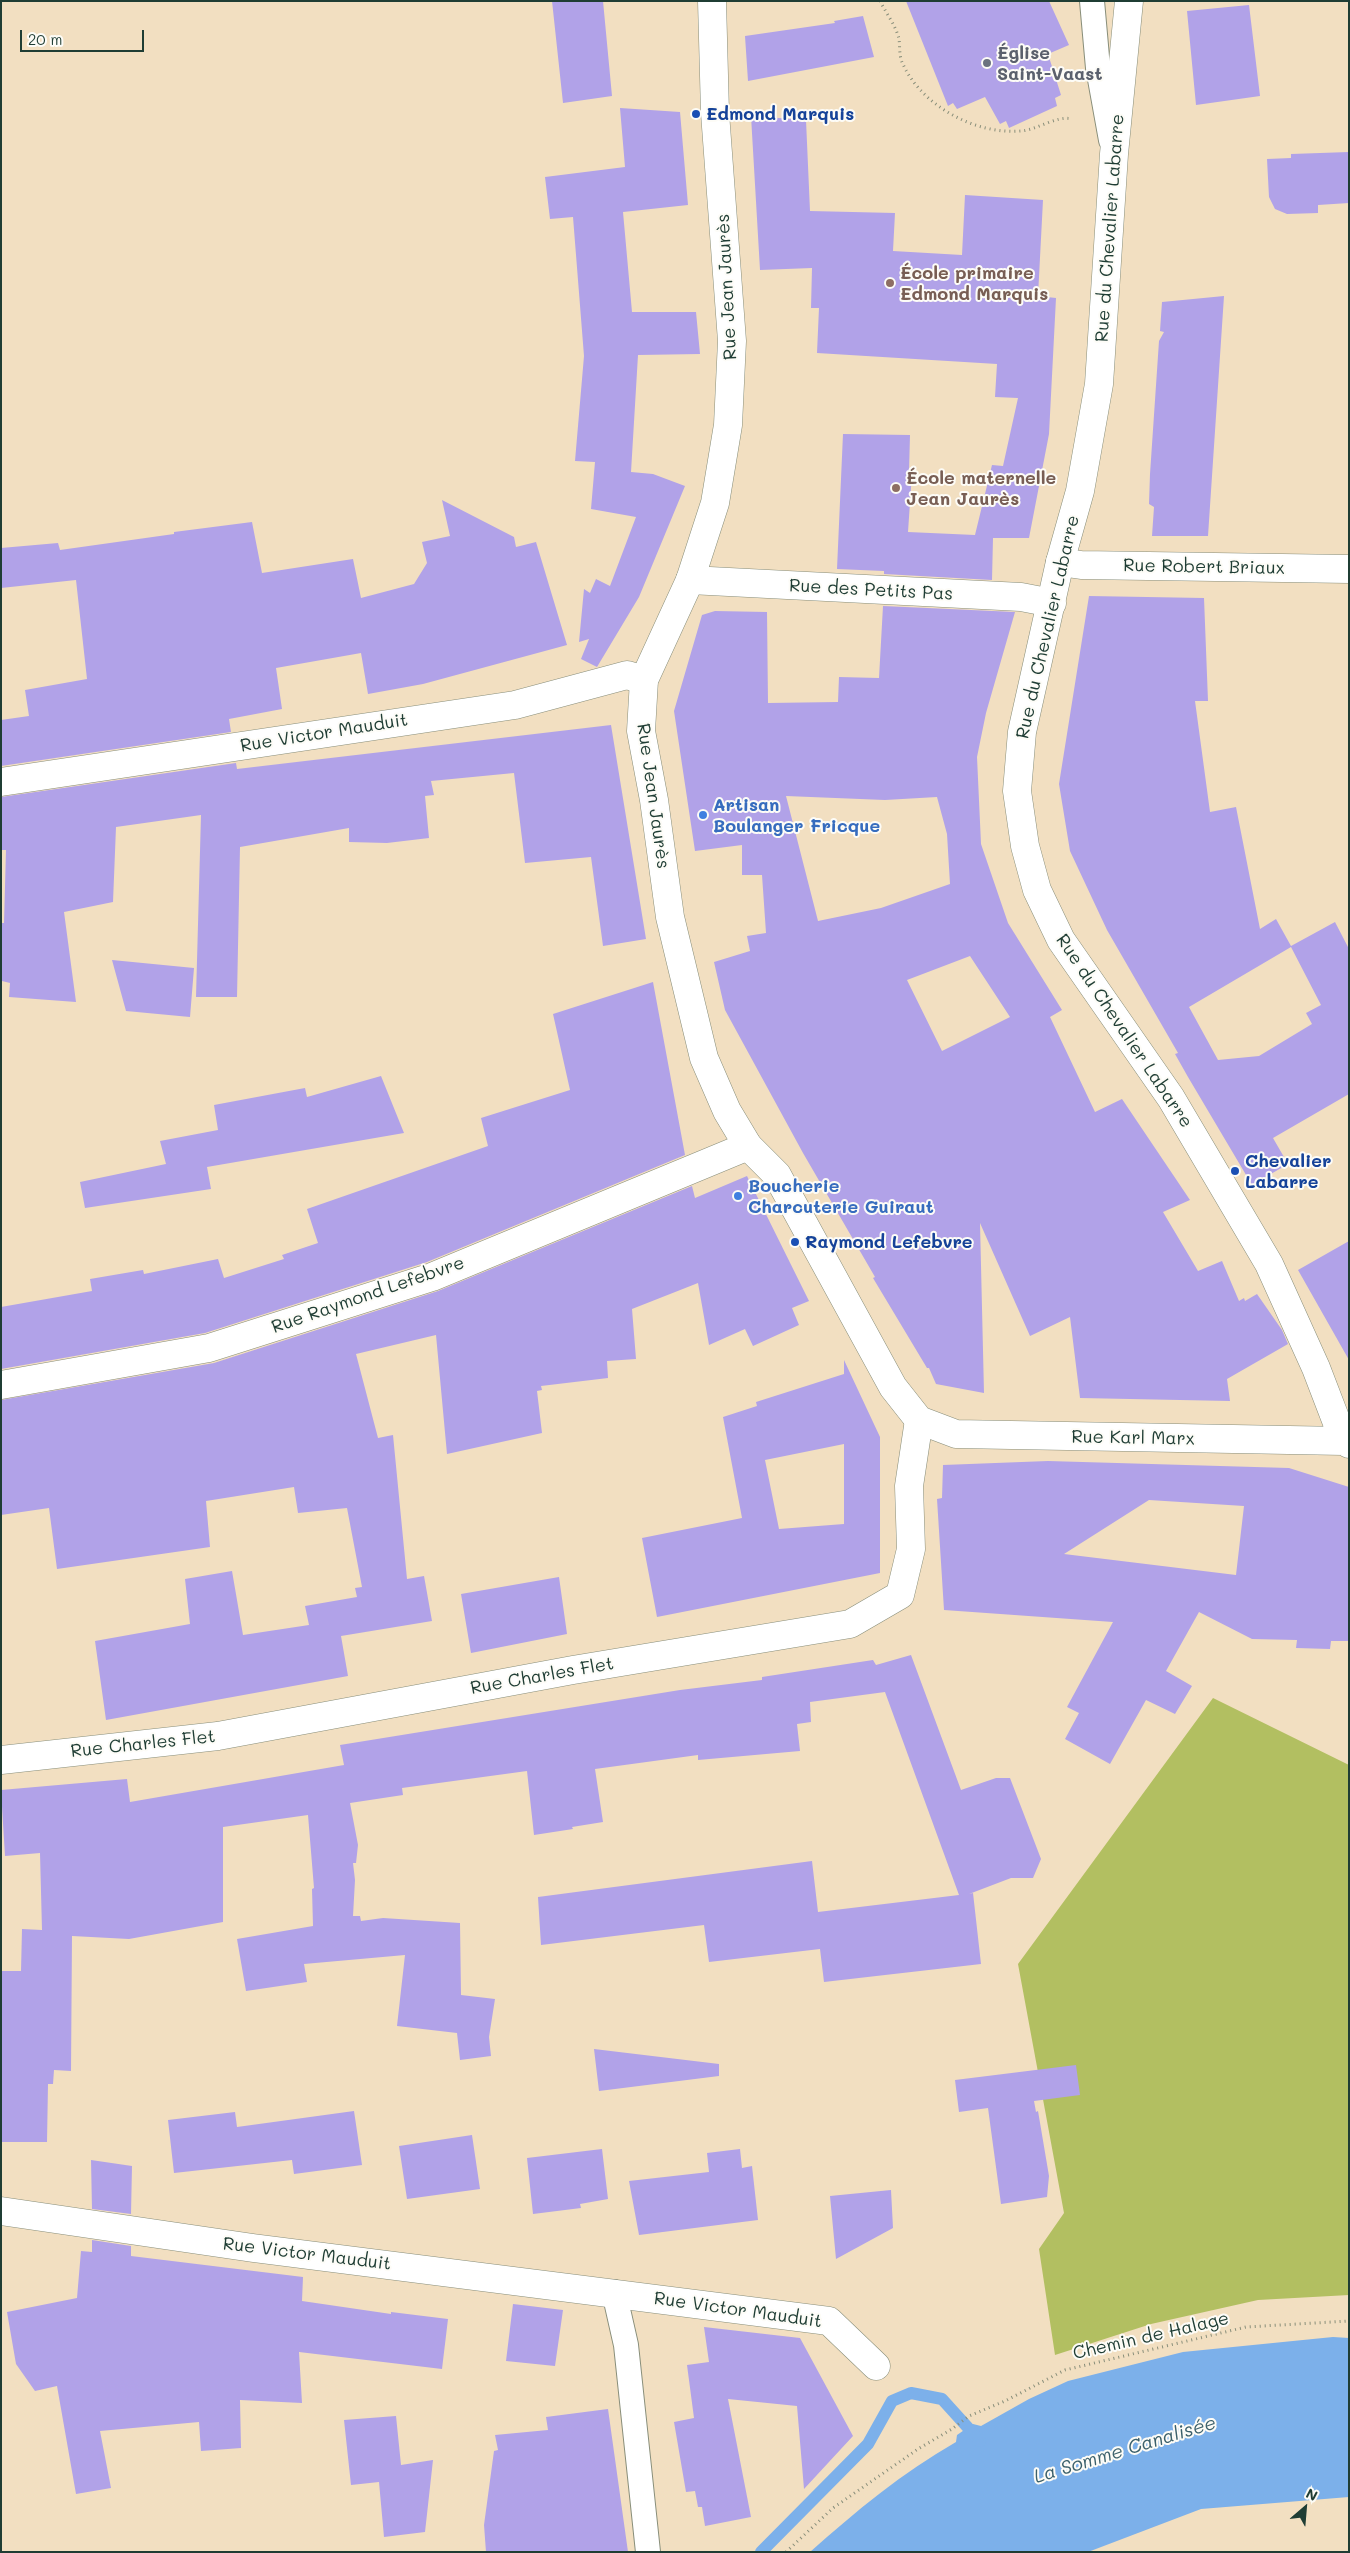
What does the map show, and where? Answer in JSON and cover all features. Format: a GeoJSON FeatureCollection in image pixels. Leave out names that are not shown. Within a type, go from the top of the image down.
{"type":"FeatureCollection","features":[{"type":"Feature","properties":{"kind":"street","name":"Rue Jean Jaurès"},"geometry":{"type":"LineString","coordinates":[[712,1],[715,113],[732,341],[728,425],[714,503],[690,580],[644,680],[641,731],[654,800],[672,927],[704,1058],[727,1110],[748,1146],[777,1175],[892,1387],[919,1420]]}},
{"type":"Feature","properties":{"kind":"street","name":"Rue du Chevalier Labarre"},"geometry":{"type":"LineString","coordinates":[[1129,1],[1114,154],[1099,384],[1080,491],[1060,562],[1022,732],[1017,791],[1025,846],[1037,890],[1061,940],[1171,1098],[1269,1264],[1316,1368],[1346,1443]]}},
{"type":"Feature","properties":{"kind":"street","name":"Rue Robert Briaux"},"geometry":{"type":"LineString","coordinates":[[1060,562],[1081,565],[1349,569]]}},
{"type":"Feature","properties":{"kind":"street","name":"Rue des Petits Pas"},"geometry":{"type":"LineString","coordinates":[[690,580],[705,583],[1021,597],[1052,603]]}},
{"type":"Feature","properties":{"kind":"street","name":"Rue Victor Mauduit"},"geometry":{"type":"LineString","coordinates":[[1,782],[515,705],[627,675],[644,680]]}},
{"type":"Feature","properties":{"kind":"street","name":"Rue Raymond Lefebvre"},"geometry":{"type":"LineString","coordinates":[[1,1385],[209,1348],[432,1277],[748,1146]]}},
{"type":"Feature","properties":{"kind":"street","name":"Rue Karl Marx"},"geometry":{"type":"LineString","coordinates":[[919,1420],[956,1434],[1346,1443]]}},
{"type":"Feature","properties":{"kind":"street","name":"Rue Charles Flet"},"geometry":{"type":"LineString","coordinates":[[1,1760],[218,1736],[573,1670],[850,1624],[900,1595],[911,1549],[910,1486],[919,1420]]}},
{"type":"Feature","properties":{"kind":"street","name":"Rue Victor Mauduit"},"geometry":{"type":"LineString","coordinates":[[1,2211],[253,2248],[614,2292],[829,2321],[876,2366]]}},
{"type":"Feature","properties":{"kind":"lane"},"geometry":{"type":"LineString","coordinates":[[1092,1],[1098,68],[1114,154]]}},
{"type":"Feature","properties":{"kind":"lane"},"geometry":{"type":"LineString","coordinates":[[614,2292],[626,2345],[648,2552]]}},
{"type":"Feature","properties":{"kind":"path"},"geometry":{"type":"LineString","coordinates":[[880,1],[898,37],[902,60],[914,84],[940,107],[971,124],[1001,130],[1022,131],[1071,118],[1076,125]]}},
{"type":"Feature","properties":{"kind":"path","name":"Chemin de Halage"},"geometry":{"type":"LineString","coordinates":[[786,2552],[833,2508],[918,2449],[952,2429],[969,2416],[1005,2401],[1064,2370],[1246,2327],[1349,2321]]}},
{"type":"Feature","properties":{"kind":"green space"},"geometry":{"type":"Polygon","coordinates":[[[1213,1698],[1349,1765],[1349,2295],[1258,2300],[1151,2324],[1055,2355],[1039,2249],[1064,2213],[1018,1964],[1213,1698]]]}},
{"type":"Feature","properties":{"kind":"water","name":"La Somme Canalisée"},"geometry":{"type":"Polygon","coordinates":[[[1333,2337],[1349,2338],[1349,2497],[1201,2509],[1088,2552],[810,2552],[880,2493],[917,2466],[956,2442],[957,2435],[973,2424],[981,2426],[1029,2399],[1068,2381],[1183,2352],[1333,2337]]]}},
{"type":"Feature","properties":{"kind":"building"},"geometry":{"type":"Polygon","coordinates":[[[552,1],[603,1],[612,96],[563,103],[552,1]]]}},
{"type":"Feature","properties":{"kind":"building","name":"Église Saint-Vaast"},"geometry":{"type":"Polygon","coordinates":[[[906,1],[1049,1],[1069,45],[1048,54],[1061,95],[1055,98],[1057,106],[1009,128],[1006,121],[1000,124],[985,97],[957,109],[953,103],[948,106],[906,1]]]}},
{"type":"Feature","properties":{"kind":"building"},"geometry":{"type":"Polygon","coordinates":[[[1249,5],[1260,96],[1196,105],[1187,11],[1249,5]]]}},
{"type":"Feature","properties":{"kind":"building"},"geometry":{"type":"Polygon","coordinates":[[[863,16],[874,57],[748,81],[745,36],[835,23],[834,21],[863,16]]]}},
{"type":"Feature","properties":{"kind":"building"},"geometry":{"type":"Polygon","coordinates":[[[620,108],[680,112],[688,205],[623,212],[632,312],[696,312],[700,354],[638,355],[631,472],[653,474],[685,486],[639,597],[597,667],[581,659],[589,639],[579,642],[584,589],[590,593],[596,579],[610,586],[636,517],[591,509],[595,462],[575,461],[584,356],[573,217],[550,219],[545,177],[625,167],[620,108]]]}},
{"type":"Feature","properties":{"kind":"building"},"geometry":{"type":"Polygon","coordinates":[[[751,116],[806,120],[810,211],[895,213],[893,251],[962,255],[965,195],[1043,200],[1038,296],[1056,298],[1049,434],[1029,538],[993,538],[992,580],[884,574],[884,571],[837,569],[843,434],[910,435],[909,472],[912,473],[908,532],[975,535],[992,465],[1003,466],[1018,398],[995,397],[997,364],[817,353],[819,308],[811,308],[812,268],[760,270],[751,116]]]}},
{"type":"Feature","properties":{"kind":"building"},"geometry":{"type":"Polygon","coordinates":[[[1349,152],[1349,203],[1318,205],[1318,213],[1287,214],[1275,209],[1269,197],[1267,159],[1291,158],[1291,154],[1349,152]]]}},
{"type":"Feature","properties":{"kind":"building"},"geometry":{"type":"Polygon","coordinates":[[[1224,296],[1208,536],[1152,536],[1154,507],[1149,504],[1150,474],[1159,341],[1164,332],[1160,331],[1162,302],[1224,296]]]}},
{"type":"Feature","properties":{"kind":"building"},"geometry":{"type":"Polygon","coordinates":[[[442,500],[514,537],[516,547],[536,542],[567,645],[423,684],[368,694],[361,653],[276,668],[282,709],[229,719],[231,732],[1,766],[1,720],[29,716],[25,690],[87,679],[76,580],[1,588],[1,548],[58,543],[60,550],[252,522],[262,573],[353,559],[361,598],[414,584],[427,563],[422,542],[450,536],[442,500]]]}},
{"type":"Feature","properties":{"kind":"building"},"geometry":{"type":"Polygon","coordinates":[[[1089,596],[1204,598],[1208,701],[1195,701],[1210,812],[1236,807],[1260,929],[1276,919],[1291,946],[1335,922],[1349,949],[1349,1094],[1273,1138],[1288,1164],[1252,1185],[1188,1077],[1175,1054],[1178,1053],[1107,930],[1070,851],[1059,784],[1089,596]],[[1291,947],[1189,1007],[1218,1060],[1259,1056],[1312,1024],[1306,1013],[1321,1005],[1291,947]]]}},
{"type":"Feature","properties":{"kind":"building"},"geometry":{"type":"Polygon","coordinates":[[[883,606],[1015,612],[986,713],[977,757],[981,844],[1008,923],[1062,1010],[1050,1017],[1095,1112],[1122,1099],[1190,1200],[1163,1212],[1198,1271],[1222,1261],[1239,1301],[1244,1298],[1245,1301],[1257,1294],[1282,1330],[1288,1344],[1227,1379],[1230,1401],[1080,1398],[1070,1317],[1030,1336],[980,1223],[984,1393],[936,1384],[929,1368],[927,1368],[873,1278],[875,1277],[803,1153],[725,1010],[714,962],[750,951],[747,936],[766,933],[762,875],[742,875],[742,845],[695,851],[674,711],[702,615],[715,611],[767,612],[768,703],[838,702],[839,677],[879,678],[883,606]],[[786,796],[818,921],[881,908],[950,884],[947,834],[937,797],[885,800],[786,796]],[[970,956],[907,980],[942,1051],[1010,1017],[970,956]]]}},
{"type":"Feature","properties":{"kind":"building"},"geometry":{"type":"Polygon","coordinates":[[[611,725],[646,939],[603,946],[591,857],[525,863],[514,773],[431,781],[434,795],[425,796],[429,838],[387,843],[349,842],[349,828],[240,847],[237,997],[196,997],[201,815],[116,827],[113,902],[64,912],[76,1002],[9,997],[10,983],[2,981],[1,923],[4,923],[6,850],[1,850],[1,797],[236,763],[237,769],[611,725]]]}},
{"type":"Feature","properties":{"kind":"building"},"geometry":{"type":"Polygon","coordinates":[[[112,960],[194,968],[190,1017],[126,1011],[112,960]]]}},
{"type":"Feature","properties":{"kind":"building"},"geometry":{"type":"Polygon","coordinates":[[[653,982],[685,1155],[427,1262],[205,1333],[1,1369],[1,1307],[92,1291],[90,1279],[143,1270],[144,1274],[218,1259],[224,1278],[284,1259],[282,1255],[318,1243],[307,1209],[488,1146],[481,1118],[570,1090],[553,1014],[653,982]]]}},
{"type":"Feature","properties":{"kind":"building"},"geometry":{"type":"Polygon","coordinates":[[[381,1076],[404,1133],[207,1167],[211,1189],[85,1208],[80,1182],[166,1164],[160,1141],[218,1130],[214,1105],[305,1088],[307,1097],[381,1076]]]}},
{"type":"Feature","properties":{"kind":"building"},"geometry":{"type":"Polygon","coordinates":[[[747,1176],[809,1301],[792,1308],[799,1325],[753,1346],[745,1329],[709,1345],[698,1283],[632,1309],[636,1359],[607,1361],[608,1378],[541,1386],[542,1390],[537,1391],[542,1433],[447,1454],[436,1335],[356,1354],[378,1438],[393,1435],[407,1579],[424,1576],[432,1621],[341,1636],[348,1676],[106,1720],[95,1641],[190,1624],[185,1579],[232,1571],[243,1635],[309,1625],[305,1606],[357,1597],[355,1588],[362,1587],[347,1508],[298,1513],[294,1487],[206,1501],[210,1547],[57,1569],[49,1508],[1,1515],[1,1400],[214,1363],[438,1291],[692,1186],[695,1198],[747,1176]]]}},
{"type":"Feature","properties":{"kind":"building"},"geometry":{"type":"Polygon","coordinates":[[[1349,1241],[1349,1360],[1298,1270],[1349,1241]]]}},
{"type":"Feature","properties":{"kind":"building"},"geometry":{"type":"Polygon","coordinates":[[[844,1360],[880,1437],[880,1573],[657,1617],[642,1538],[742,1518],[723,1417],[757,1406],[756,1402],[844,1374],[844,1360]],[[844,1444],[765,1460],[779,1529],[844,1524],[844,1444]]]}},
{"type":"Feature","properties":{"kind":"building"},"geometry":{"type":"Polygon","coordinates":[[[1048,1461],[1289,1468],[1349,1487],[1349,1641],[1331,1641],[1330,1649],[1296,1648],[1297,1640],[1252,1639],[1199,1612],[1166,1671],[1192,1686],[1175,1714],[1146,1700],[1110,1764],[1065,1739],[1079,1713],[1067,1707],[1113,1622],[944,1610],[937,1499],[942,1498],[943,1465],[1048,1461]],[[1149,1500],[1064,1554],[1236,1575],[1244,1506],[1149,1500]]]}},
{"type":"Feature","properties":{"kind":"building"},"geometry":{"type":"Polygon","coordinates":[[[559,1577],[567,1634],[471,1653],[461,1594],[559,1577]]]}},
{"type":"Feature","properties":{"kind":"building"},"geometry":{"type":"Polygon","coordinates":[[[911,1655],[961,1790],[996,1778],[1010,1778],[1041,1859],[1033,1878],[1011,1878],[969,1894],[973,1893],[981,1964],[824,1982],[820,1949],[709,1962],[704,1925],[541,1945],[538,1897],[812,1861],[818,1912],[959,1895],[885,1692],[810,1702],[811,1722],[797,1724],[800,1751],[698,1760],[698,1755],[595,1769],[603,1822],[572,1827],[573,1829],[534,1835],[527,1771],[402,1788],[403,1795],[350,1803],[358,1845],[356,1863],[353,1863],[355,1880],[353,1916],[360,1916],[361,1921],[383,1918],[460,1923],[461,1995],[495,1999],[489,2037],[491,2056],[460,2060],[457,2033],[397,2026],[405,1955],[304,1964],[307,1982],[246,1991],[237,1939],[313,1926],[312,1889],[314,1888],[308,1815],[223,1827],[223,1922],[129,1939],[72,1936],[71,2071],[54,2070],[53,2084],[48,2084],[47,2142],[1,2142],[1,1971],[21,1971],[22,1929],[42,1930],[40,1853],[5,1856],[1,1790],[127,1779],[130,1802],[344,1765],[340,1745],[680,1690],[762,1680],[762,1677],[873,1660],[876,1665],[911,1655]]]}},
{"type":"Feature","properties":{"kind":"building"},"geometry":{"type":"Polygon","coordinates":[[[594,2049],[719,2064],[719,2076],[599,2091],[594,2049]]]}},
{"type":"Feature","properties":{"kind":"building"},"geometry":{"type":"Polygon","coordinates":[[[1076,2065],[1080,2095],[1034,2101],[1036,2112],[1038,2111],[1049,2176],[1047,2197],[1001,2204],[988,2108],[959,2112],[955,2080],[1076,2065]]]}},
{"type":"Feature","properties":{"kind":"building"},"geometry":{"type":"Polygon","coordinates":[[[354,2111],[362,2165],[294,2174],[292,2160],[174,2173],[168,2120],[235,2112],[237,2127],[354,2111]]]}},
{"type":"Feature","properties":{"kind":"building"},"geometry":{"type":"Polygon","coordinates":[[[472,2135],[480,2189],[407,2199],[399,2146],[472,2135]]]}},
{"type":"Feature","properties":{"kind":"building"},"geometry":{"type":"Polygon","coordinates":[[[602,2149],[608,2199],[580,2204],[581,2208],[533,2214],[527,2158],[602,2149]]]}},
{"type":"Feature","properties":{"kind":"building"},"geometry":{"type":"Polygon","coordinates":[[[740,2149],[742,2168],[752,2166],[758,2220],[639,2235],[629,2181],[709,2172],[707,2153],[740,2149]]]}},
{"type":"Feature","properties":{"kind":"building"},"geometry":{"type":"Polygon","coordinates":[[[91,2160],[132,2166],[131,2214],[92,2209],[91,2160]]]}},
{"type":"Feature","properties":{"kind":"building"},"geometry":{"type":"Polygon","coordinates":[[[891,2190],[893,2228],[836,2259],[830,2196],[891,2190]]]}},
{"type":"Feature","properties":{"kind":"building"},"geometry":{"type":"Polygon","coordinates":[[[92,2240],[131,2246],[131,2256],[303,2277],[302,2301],[391,2314],[391,2312],[448,2319],[442,2369],[299,2352],[302,2403],[240,2400],[241,2448],[201,2451],[199,2422],[100,2431],[111,2488],[76,2494],[57,2386],[35,2391],[16,2364],[7,2312],[77,2298],[81,2251],[92,2252],[92,2240]]]}},
{"type":"Feature","properties":{"kind":"building"},"geometry":{"type":"Polygon","coordinates":[[[513,2304],[563,2310],[555,2366],[506,2361],[513,2304]]]}},
{"type":"Feature","properties":{"kind":"building"},"geometry":{"type":"Polygon","coordinates":[[[704,2327],[800,2338],[853,2436],[804,2489],[797,2406],[728,2399],[751,2517],[705,2526],[702,2507],[698,2507],[695,2491],[686,2492],[674,2422],[694,2418],[687,2365],[709,2362],[704,2327]]]}},
{"type":"Feature","properties":{"kind":"building"},"geometry":{"type":"Polygon","coordinates":[[[608,2409],[628,2552],[486,2552],[484,2525],[494,2451],[498,2450],[495,2435],[548,2430],[546,2417],[608,2409]]]}},
{"type":"Feature","properties":{"kind":"building"},"geometry":{"type":"Polygon","coordinates":[[[396,2416],[401,2465],[433,2460],[425,2532],[384,2537],[379,2482],[351,2485],[344,2420],[396,2416]]]}},
{"type":"Feature","properties":{"kind":"waterway"},"geometry":{"type":"LineString","coordinates":[[761,2552],[868,2444],[892,2401],[911,2393],[942,2399],[980,2441]]}},
{"type":"Feature","properties":{"kind":"place","name":"Église Saint-Vaast"},"geometry":{"type":"Point","coordinates":[987,63]}},
{"type":"Feature","properties":{"kind":"place","name":"Edmond Marquis"},"geometry":{"type":"Point","coordinates":[696,114]}},
{"type":"Feature","properties":{"kind":"place","name":"École primaire Edmond Marquis"},"geometry":{"type":"Point","coordinates":[890,283]}},
{"type":"Feature","properties":{"kind":"place","name":"École maternelle Jean Jaurès"},"geometry":{"type":"Point","coordinates":[896,488]}},
{"type":"Feature","properties":{"kind":"place","name":"Artisan Boulanger Fricque"},"geometry":{"type":"Point","coordinates":[703,815]}},
{"type":"Feature","properties":{"kind":"place","name":"Chevalier Labarre"},"geometry":{"type":"Point","coordinates":[1235,1171]}},
{"type":"Feature","properties":{"kind":"place","name":"Boucherie Charcuterie Guiraut"},"geometry":{"type":"Point","coordinates":[738,1196]}},
{"type":"Feature","properties":{"kind":"place","name":"Raymond Lefebvre"},"geometry":{"type":"Point","coordinates":[795,1242]}}]}
